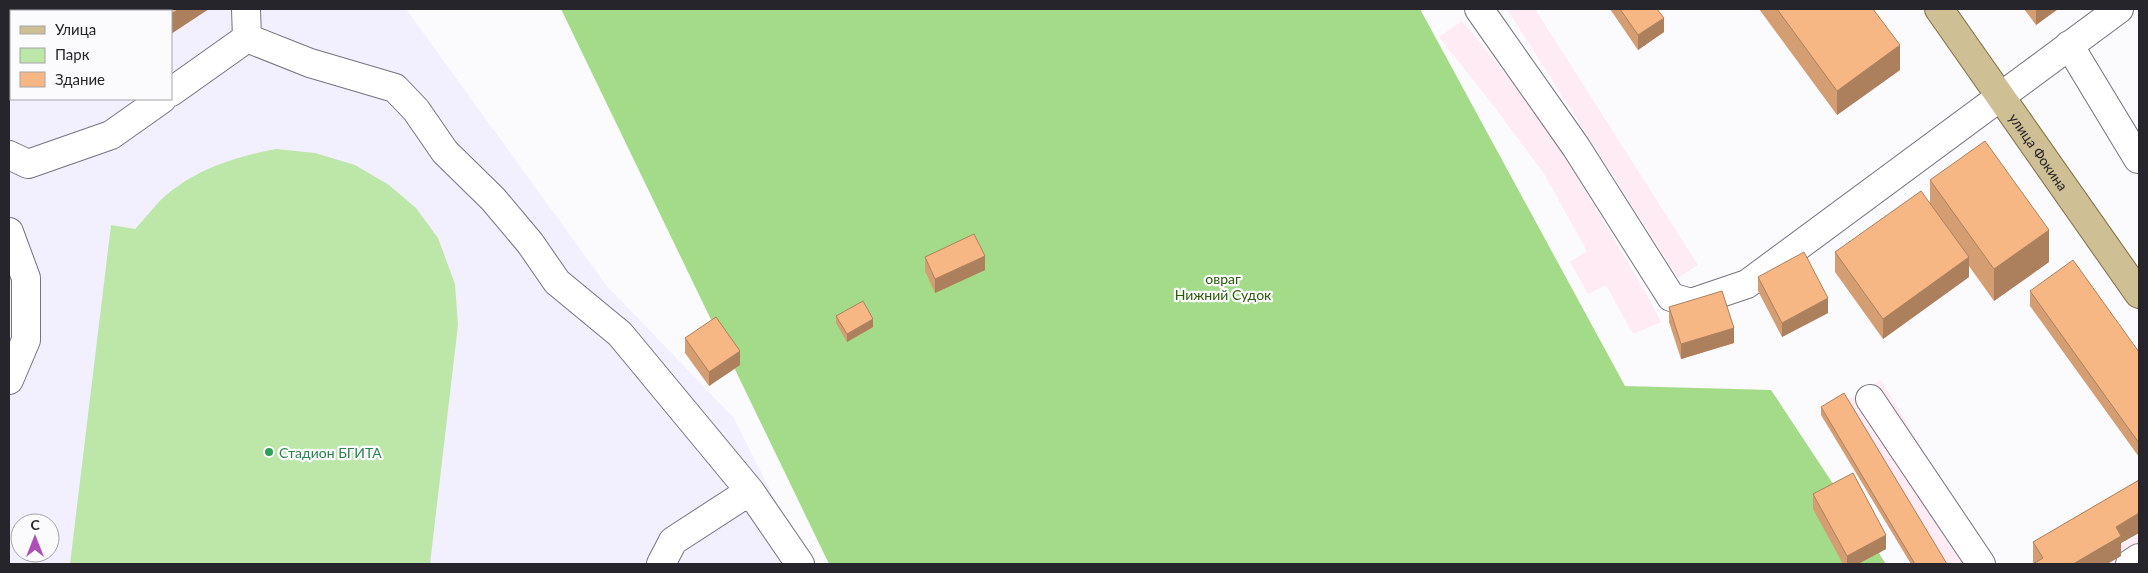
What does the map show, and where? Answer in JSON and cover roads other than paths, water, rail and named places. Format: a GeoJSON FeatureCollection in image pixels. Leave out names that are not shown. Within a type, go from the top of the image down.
{"type":"FeatureCollection","features":[{"type":"Feature","properties":{"kind":"main road","name":"улица Фокина"},"geometry":{"type":"LineString","coordinates":[[1938,9],[2139,294]]}},
{"type":"Feature","properties":{"kind":"lane"},"geometry":{"type":"LineString","coordinates":[[246,9],[247,38]]}},
{"type":"Feature","properties":{"kind":"lane"},"geometry":{"type":"LineString","coordinates":[[1479,9],[1576,147],[1671,297],[1692,303],[1747,284],[2119,9]]}},
{"type":"Feature","properties":{"kind":"lane"},"geometry":{"type":"LineString","coordinates":[[172,91],[247,38]]}},
{"type":"Feature","properties":{"kind":"lane"},"geometry":{"type":"LineString","coordinates":[[247,38],[310,63],[395,88],[416,110],[445,152],[493,199],[530,243],[557,282],[620,334],[750,491],[800,564]]}},
{"type":"Feature","properties":{"kind":"lane"},"geometry":{"type":"LineString","coordinates":[[2069,45],[2138,159]]}},
{"type":"Feature","properties":{"kind":"lane"},"geometry":{"type":"LineString","coordinates":[[9,155],[28,164],[111,135],[161,100]]}},
{"type":"Feature","properties":{"kind":"lane"},"geometry":{"type":"LineString","coordinates":[[9,232],[26,278],[26,340],[9,380]]}},
{"type":"Feature","properties":{"kind":"lane"},"geometry":{"type":"LineString","coordinates":[[1870,399],[1981,564]]}},
{"type":"Feature","properties":{"kind":"lane"},"geometry":{"type":"LineString","coordinates":[[661,564],[673,541],[750,491]]}},
{"type":"Feature","properties":{"kind":"lane"},"geometry":{"type":"LineString","coordinates":[[2130,564],[2139,558]]}},
{"type":"Feature","properties":{"kind":"place","name":"Стадион БГИТА"},"geometry":{"type":"Point","coordinates":[269,452]}},
{"type":"Feature","properties":{"kind":"park label","name":"овраг Нижний Судок"},"geometry":{"type":"Point","coordinates":[1223,286]}}]}
